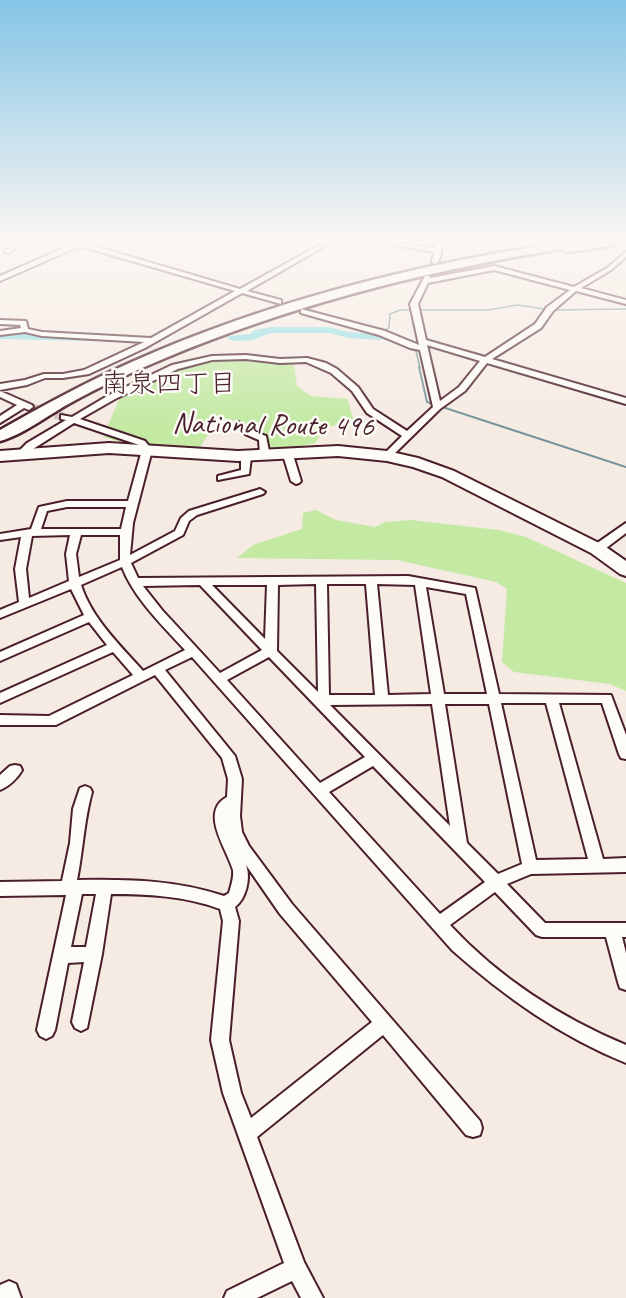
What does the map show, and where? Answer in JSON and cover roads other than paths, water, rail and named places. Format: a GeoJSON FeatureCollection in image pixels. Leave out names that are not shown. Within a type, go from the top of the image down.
{"type":"FeatureCollection","features":[{"type":"Feature","properties":{"kind":"highway"},"geometry":{"type":"LineString","coordinates":[[0,436],[79,391],[156,355],[251,317],[296,304]]}},
{"type":"Feature","properties":{"kind":"highway","name":"National Route 496"},"geometry":{"type":"LineString","coordinates":[[0,456],[98,448],[246,457],[338,451],[387,456],[418,463],[448,474],[597,549],[626,570]]}},
{"type":"Feature","properties":{"kind":"street"},"geometry":{"type":"LineString","coordinates":[[0,387],[44,376],[87,372],[152,340],[217,304]]}},
{"type":"Feature","properties":{"kind":"street"},"geometry":{"type":"LineString","coordinates":[[414,304],[437,407]]}},
{"type":"Feature","properties":{"kind":"street"},"geometry":{"type":"LineString","coordinates":[[387,456],[437,407],[462,389],[485,360],[538,326],[557,304]]}},
{"type":"Feature","properties":{"kind":"street"},"geometry":{"type":"LineString","coordinates":[[304,310],[382,333],[413,346],[423,345],[485,360],[626,401]]}},
{"type":"Feature","properties":{"kind":"street"},"geometry":{"type":"LineString","coordinates":[[0,322],[23,323],[25,330]]}},
{"type":"Feature","properties":{"kind":"street"},"geometry":{"type":"LineString","coordinates":[[0,333],[25,330],[42,334],[152,340]]}},
{"type":"Feature","properties":{"kind":"street"},"geometry":{"type":"LineString","coordinates":[[22,453],[30,445],[74,419],[175,366],[212,358],[307,360],[323,366],[334,371],[355,389],[370,411],[408,436]]}},
{"type":"Feature","properties":{"kind":"street"},"geometry":{"type":"LineString","coordinates":[[0,394],[26,406],[0,420]]}},
{"type":"Feature","properties":{"kind":"street"},"geometry":{"type":"LineString","coordinates":[[64,417],[142,443],[147,450],[127,532],[125,562],[134,582],[194,651],[458,945],[498,981],[554,1019],[626,1054]]}},
{"type":"Feature","properties":{"kind":"street"},"geometry":{"type":"LineString","coordinates":[[238,425],[248,433],[263,438],[266,456]]}},
{"type":"Feature","properties":{"kind":"street"},"geometry":{"type":"LineString","coordinates":[[288,455],[296,482]]}},
{"type":"Feature","properties":{"kind":"street"},"geometry":{"type":"LineString","coordinates":[[221,478],[246,472],[246,457]]}},
{"type":"Feature","properties":{"kind":"street"},"geometry":{"type":"LineString","coordinates":[[0,614],[125,562],[178,533],[184,520],[193,513],[260,492]]}},
{"type":"Feature","properties":{"kind":"street"},"geometry":{"type":"LineString","coordinates":[[25,604],[19,579],[22,547],[43,509],[67,504],[134,504]]}},
{"type":"Feature","properties":{"kind":"street"},"geometry":{"type":"LineString","coordinates":[[597,549],[626,527]]}},
{"type":"Feature","properties":{"kind":"street"},"geometry":{"type":"LineString","coordinates":[[0,537],[31,533],[127,532]]}},
{"type":"Feature","properties":{"kind":"street"},"geometry":{"type":"LineString","coordinates":[[76,533],[70,557],[73,584],[91,616],[141,676]]}},
{"type":"Feature","properties":{"kind":"street"},"geometry":{"type":"LineString","coordinates":[[371,580],[382,700]]}},
{"type":"Feature","properties":{"kind":"street"},"geometry":{"type":"LineString","coordinates":[[202,581],[542,930],[619,930],[626,982]]}},
{"type":"Feature","properties":{"kind":"street"},"geometry":{"type":"LineString","coordinates":[[271,651],[273,581]]}},
{"type":"Feature","properties":{"kind":"street"},"geometry":{"type":"LineString","coordinates":[[318,700],[324,693],[321,581]]}},
{"type":"Feature","properties":{"kind":"street"},"geometry":{"type":"LineString","coordinates":[[134,582],[420,581],[471,591],[530,867]]}},
{"type":"Feature","properties":{"kind":"street"},"geometry":{"type":"LineString","coordinates":[[420,581],[460,844]]}},
{"type":"Feature","properties":{"kind":"street"},"geometry":{"type":"LineString","coordinates":[[0,657],[91,616]]}},
{"type":"Feature","properties":{"kind":"street"},"geometry":{"type":"LineString","coordinates":[[0,699],[115,646]]}},
{"type":"Feature","properties":{"kind":"street"},"geometry":{"type":"LineString","coordinates":[[0,720],[51,721],[194,651]]}},
{"type":"Feature","properties":{"kind":"street"},"geometry":{"type":"LineString","coordinates":[[219,679],[271,651]]}},
{"type":"Feature","properties":{"kind":"street"},"geometry":{"type":"LineString","coordinates":[[157,669],[228,756],[235,779],[235,832],[244,851],[286,909],[473,1128]]}},
{"type":"Feature","properties":{"kind":"street"},"geometry":{"type":"LineString","coordinates":[[551,698],[597,865]]}},
{"type":"Feature","properties":{"kind":"street"},"geometry":{"type":"LineString","coordinates":[[318,700],[607,698],[626,754]]}},
{"type":"Feature","properties":{"kind":"street"},"geometry":{"type":"LineString","coordinates":[[611,708],[626,713]]}},
{"type":"Feature","properties":{"kind":"street"},"geometry":{"type":"LineString","coordinates":[[320,790],[375,758]]}},
{"type":"Feature","properties":{"kind":"street"},"geometry":{"type":"LineString","coordinates":[[0,784],[15,770]]}},
{"type":"Feature","properties":{"kind":"street"},"geometry":{"type":"LineString","coordinates":[[46,1030],[62,955],[72,889],[80,809],[85,792]]}},
{"type":"Feature","properties":{"kind":"street"},"geometry":{"type":"LineString","coordinates":[[226,904],[236,897],[241,872],[222,827],[225,805],[234,800]]}},
{"type":"Feature","properties":{"kind":"street"},"geometry":{"type":"LineString","coordinates":[[439,924],[496,882],[530,867],[626,865]]}},
{"type":"Feature","properties":{"kind":"street"},"geometry":{"type":"LineString","coordinates":[[0,889],[105,887],[192,893],[226,904]]}},
{"type":"Feature","properties":{"kind":"street"},"geometry":{"type":"LineString","coordinates":[[81,1022],[105,887]]}},
{"type":"Feature","properties":{"kind":"street"},"geometry":{"type":"LineString","coordinates":[[226,904],[231,921],[220,1040],[232,1094],[296,1268],[312,1298]]}},
{"type":"Feature","properties":{"kind":"street"},"geometry":{"type":"LineString","coordinates":[[62,955],[94,954]]}},
{"type":"Feature","properties":{"kind":"street"},"geometry":{"type":"LineString","coordinates":[[247,1133],[384,1024]]}},
{"type":"Feature","properties":{"kind":"street"},"geometry":{"type":"LineString","coordinates":[[234,1298],[296,1268]]}},
{"type":"Feature","properties":{"kind":"street"},"geometry":{"type":"LineString","coordinates":[[0,1297],[9,1291],[11,1298]]}},
{"type":"Feature","properties":{"kind":"waterway"},"geometry":{"type":"LineString","coordinates":[[420,368],[416,351],[381,337],[389,327],[390,314],[400,310],[488,310],[517,305],[552,310],[626,309]]}},
{"type":"Feature","properties":{"kind":"waterway"},"geometry":{"type":"LineString","coordinates":[[233,338],[253,337],[259,332],[271,330],[329,330],[348,335],[381,337]]}},
{"type":"Feature","properties":{"kind":"waterway"},"geometry":{"type":"LineString","coordinates":[[0,336],[88,338]]}},
{"type":"Feature","properties":{"kind":"waterway"},"geometry":{"type":"LineString","coordinates":[[419,367],[427,402],[626,467]]}},
{"type":"Feature","properties":{"kind":"tunnel"},"geometry":{"type":"LineString","coordinates":[[29,407],[64,417]]}},
{"type":"Feature","properties":{"kind":"district","name":"南泉四丁目"},"geometry":{"type":"Point","coordinates":[169,385]}}]}
